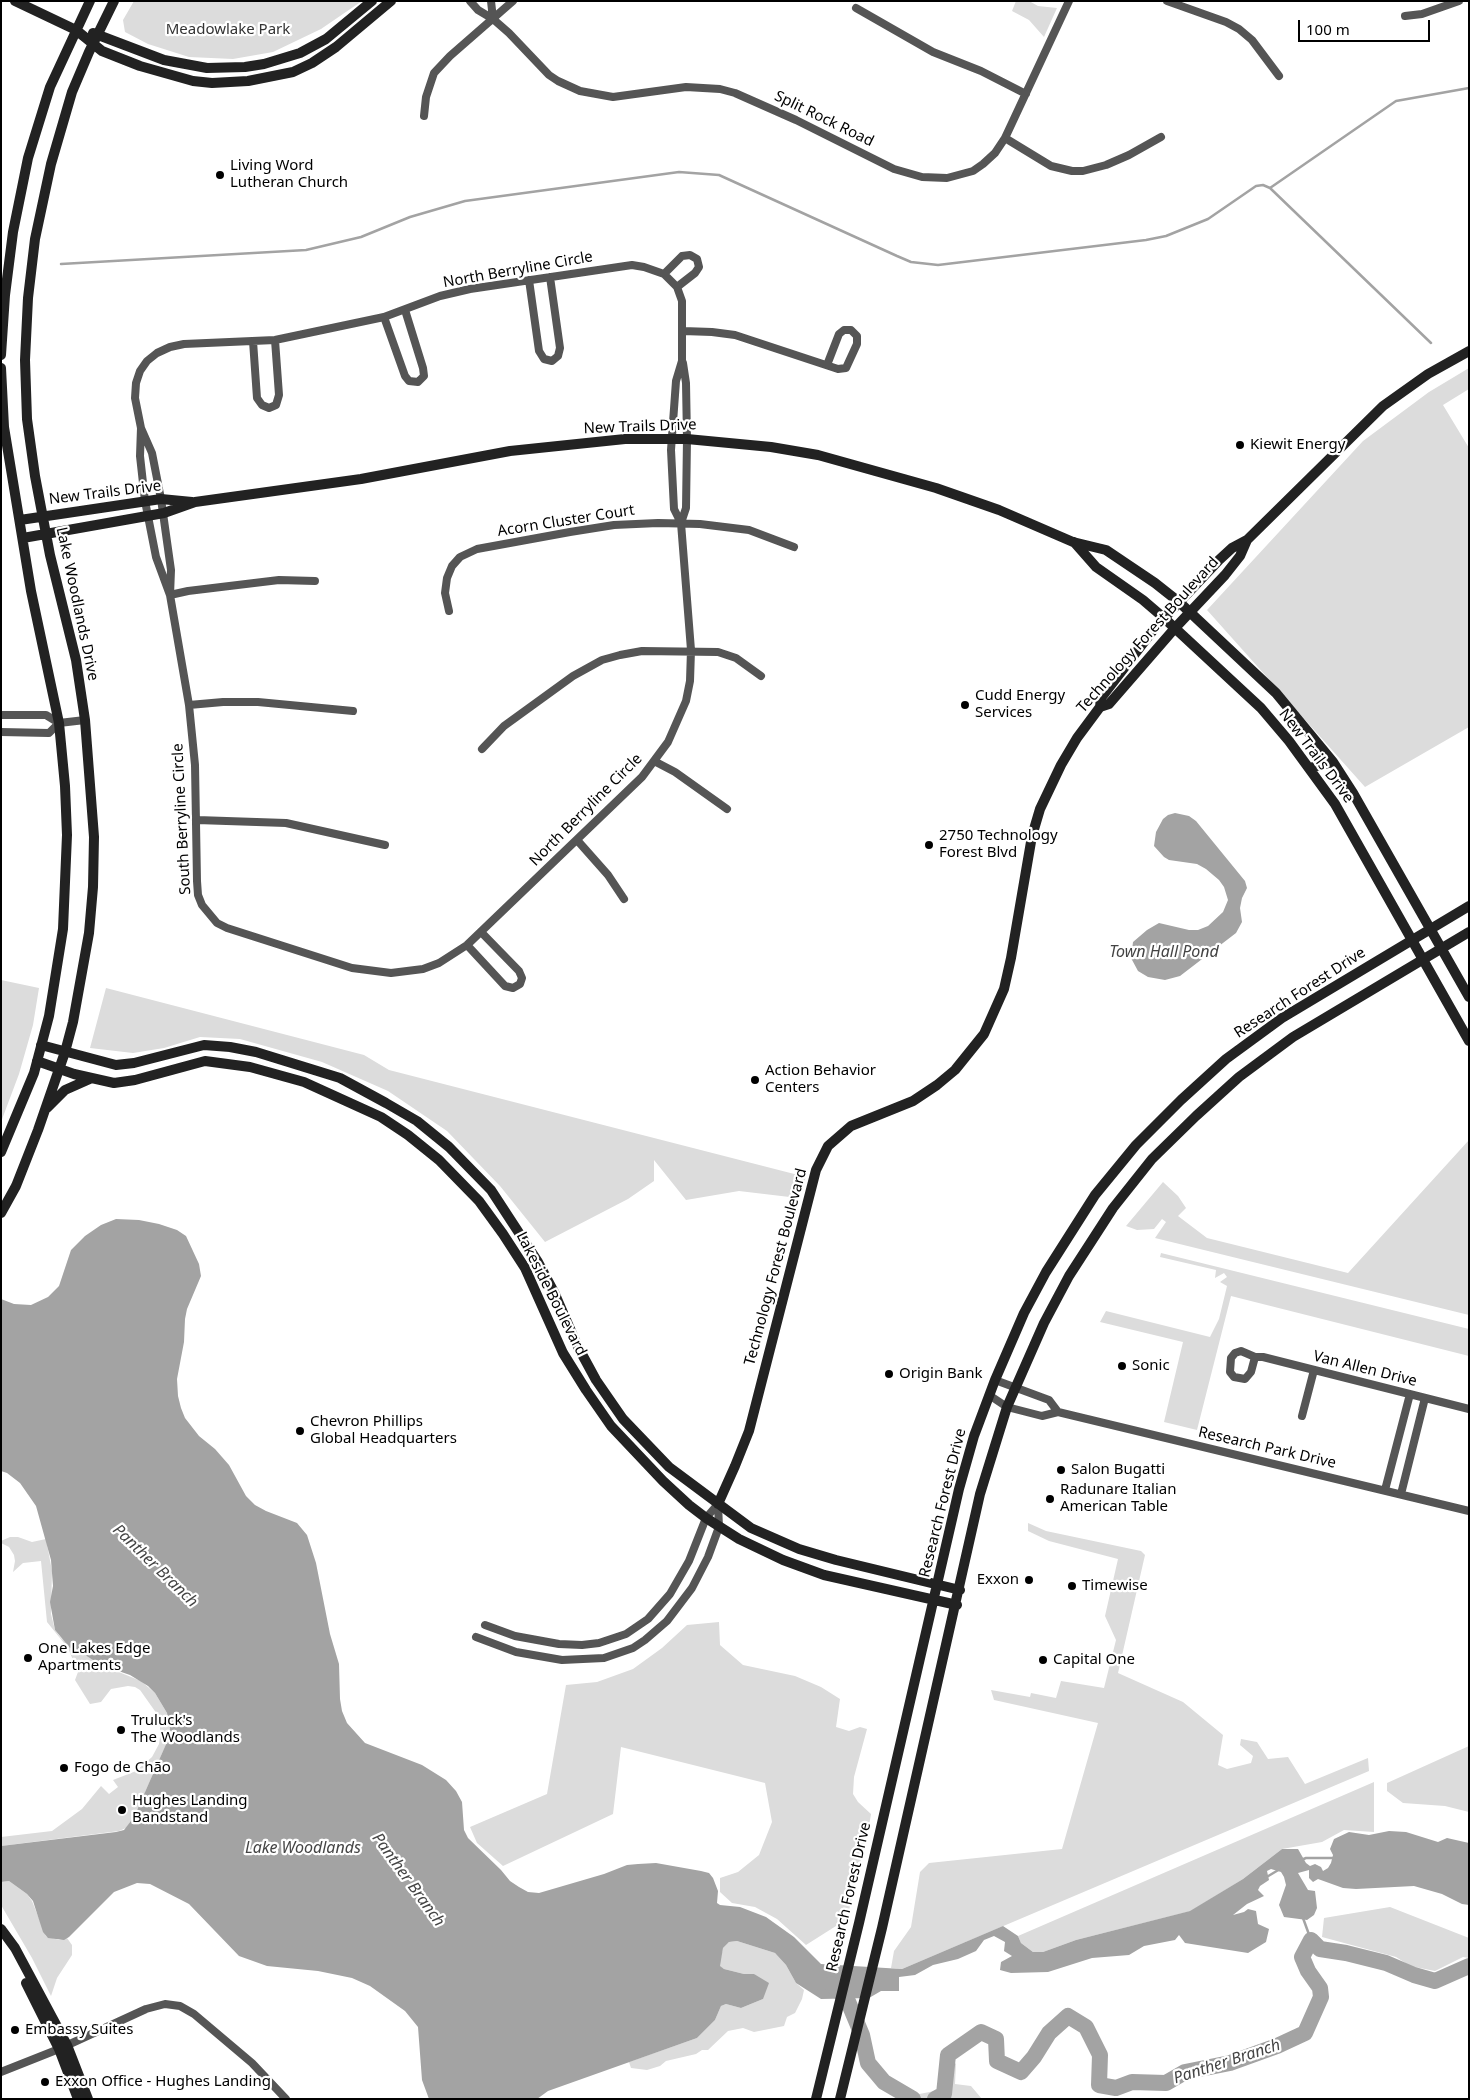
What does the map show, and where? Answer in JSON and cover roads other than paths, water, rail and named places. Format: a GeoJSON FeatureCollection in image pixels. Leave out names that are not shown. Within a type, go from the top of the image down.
{"type":"FeatureCollection","features":[{"type":"Feature","properties":{"kind":"street"},"geometry":{"type":"LineString","coordinates":[[15,1],[95,38],[164,60],[208,68],[245,67],[264,64],[300,53],[326,39],[372,1]]}},
{"type":"Feature","properties":{"kind":"street"},"geometry":{"type":"LineString","coordinates":[[1,355],[13,232],[28,158],[50,87],[90,1]]}},
{"type":"Feature","properties":{"kind":"street","name":"Lake Woodlands Drive"},"geometry":{"type":"LineString","coordinates":[[1,1213],[16,1186],[65,1052],[82,978],[89,933],[93,887],[94,837],[85,720],[76,660],[46,534],[35,476],[27,419],[25,360],[28,298],[35,239],[51,164],[72,92],[95,38],[114,1]]}},
{"type":"Feature","properties":{"kind":"street"},"geometry":{"type":"LineString","coordinates":[[95,38],[102,51],[140,66],[179,77],[212,83],[248,81],[292,72],[312,63],[336,47],[391,1]]}},
{"type":"Feature","properties":{"kind":"street","name":"Split Rock Road"},"geometry":{"type":"LineString","coordinates":[[470,1],[478,10],[494,19],[549,75],[580,91],[613,97],[686,87],[720,89],[748,98],[894,169],[909,174],[947,178],[972,171],[983,164],[1005,138],[1069,1]]}},
{"type":"Feature","properties":{"kind":"street"},"geometry":{"type":"LineString","coordinates":[[491,1],[494,19]]}},
{"type":"Feature","properties":{"kind":"street"},"geometry":{"type":"LineString","coordinates":[[424,116],[426,97],[434,73],[450,56],[513,1]]}},
{"type":"Feature","properties":{"kind":"street"},"geometry":{"type":"LineString","coordinates":[[1167,1],[1226,22],[1240,29],[1252,40],[1279,76]]}},
{"type":"Feature","properties":{"kind":"street"},"geometry":{"type":"LineString","coordinates":[[1405,16],[1422,14],[1459,1]]}},
{"type":"Feature","properties":{"kind":"street"},"geometry":{"type":"LineString","coordinates":[[856,8],[933,52],[981,71],[1026,94]]}},
{"type":"Feature","properties":{"kind":"street"},"geometry":{"type":"LineString","coordinates":[[1005,138],[1051,166],[1072,171],[1083,171],[1106,165],[1129,155],[1160,137]]}},
{"type":"Feature","properties":{"kind":"street"},"geometry":{"type":"LineString","coordinates":[[664,274],[682,256],[690,255],[697,258],[699,267],[695,273],[677,287]]}},
{"type":"Feature","properties":{"kind":"street","name":"North Berryline Circle"},"geometry":{"type":"LineString","coordinates":[[320,331],[384,317],[440,296],[470,289],[632,265],[644,266],[664,274],[677,287],[682,302],[682,360],[686,383],[687,439],[686,508],[680,523]]}},
{"type":"Feature","properties":{"kind":"street"},"geometry":{"type":"LineString","coordinates":[[529,280],[539,351],[544,360],[552,361],[558,356],[560,348],[550,277]]}},
{"type":"Feature","properties":{"kind":"street"},"geometry":{"type":"LineString","coordinates":[[384,317],[404,376],[409,380],[418,382],[424,376],[423,368],[405,310]]}},
{"type":"Feature","properties":{"kind":"street"},"geometry":{"type":"LineString","coordinates":[[683,331],[735,335],[827,365],[846,368],[858,344],[857,336],[851,330],[844,330],[839,334],[827,365]]}},
{"type":"Feature","properties":{"kind":"street","name":"South Berryline Circle"},"geometry":{"type":"LineString","coordinates":[[320,331],[275,340],[184,344],[170,347],[157,353],[147,361],[140,371],[136,383],[140,428],[140,456],[145,501],[156,557],[170,595],[189,705],[195,765],[198,895],[208,914],[217,923],[226,928],[352,968],[372,972],[391,973],[423,969],[439,963],[466,946]]}},
{"type":"Feature","properties":{"kind":"street"},"geometry":{"type":"LineString","coordinates":[[253,341],[257,398],[262,405],[269,408],[276,404],[279,395],[275,340]]}},
{"type":"Feature","properties":{"kind":"street","name":"Technology Forest Boulevard"},"geometry":{"type":"LineString","coordinates":[[1100,707],[1100,698],[1164,618],[1219,560],[1232,548],[1247,540],[1383,406],[1420,379],[1469,350]]}},
{"type":"Feature","properties":{"kind":"street","name":"North Berryline Circle"},"geometry":{"type":"LineString","coordinates":[[466,946],[642,777],[668,742],[686,700],[690,681],[691,650],[680,523],[674,509],[671,439],[676,381],[682,360]]}},
{"type":"Feature","properties":{"kind":"street"},"geometry":{"type":"LineString","coordinates":[[1,368],[3,418],[31,591],[59,724],[66,786],[66,886],[57,975],[37,1061],[22,1104],[1,1152]]}},
{"type":"Feature","properties":{"kind":"street","name":"South Berryline Circle"},"geometry":{"type":"LineString","coordinates":[[140,428],[152,453],[164,514],[171,570],[170,595]]}},
{"type":"Feature","properties":{"kind":"street","name":"New Trails Drive"},"geometry":{"type":"LineString","coordinates":[[20,520],[161,499],[195,502],[360,479],[510,451],[625,439],[687,439],[771,447],[818,455],[876,470],[999,510],[1073,542],[1106,550],[1156,583],[1190,612],[1276,693],[1333,762],[1357,800],[1469,997]]}},
{"type":"Feature","properties":{"kind":"street","name":"New Trails Drive"},"geometry":{"type":"LineString","coordinates":[[23,538],[164,514],[195,502]]}},
{"type":"Feature","properties":{"kind":"street","name":"Acorn Cluster Court"},"geometry":{"type":"LineString","coordinates":[[449,611],[445,593],[447,578],[452,566],[460,556],[477,549],[614,525],[680,523],[726,526],[750,530],[794,547]]}},
{"type":"Feature","properties":{"kind":"street","name":"Technology Forest Boulevard"},"geometry":{"type":"LineString","coordinates":[[485,1625],[515,1636],[559,1644],[582,1645],[599,1643],[626,1634],[648,1619],[670,1594],[689,1561],[706,1518],[718,1504],[736,1466],[749,1431],[816,1170],[828,1146],[851,1126],[914,1101],[955,1070],[984,1034],[1004,989],[1032,836],[1040,809],[1061,765],[1077,738],[1100,707],[1109,704],[1174,628],[1225,576],[1240,556],[1247,540]]}},
{"type":"Feature","properties":{"kind":"street","name":"New Trails Drive"},"geometry":{"type":"LineString","coordinates":[[1073,542],[1096,567],[1143,600],[1261,708],[1309,768],[1335,804],[1469,1041]]}},
{"type":"Feature","properties":{"kind":"street"},"geometry":{"type":"LineString","coordinates":[[170,595],[188,591],[279,580],[315,581]]}},
{"type":"Feature","properties":{"kind":"street"},"geometry":{"type":"LineString","coordinates":[[482,749],[504,726],[573,676],[602,660],[642,651],[691,650],[718,652],[736,658],[761,676]]}},
{"type":"Feature","properties":{"kind":"street"},"geometry":{"type":"LineString","coordinates":[[189,705],[258,702],[353,711]]}},
{"type":"Feature","properties":{"kind":"street"},"geometry":{"type":"LineString","coordinates":[[1,716],[46,715],[59,724]]}},
{"type":"Feature","properties":{"kind":"street"},"geometry":{"type":"LineString","coordinates":[[1,732],[49,733],[59,724],[85,720]]}},
{"type":"Feature","properties":{"kind":"street"},"geometry":{"type":"LineString","coordinates":[[654,761],[702,790],[727,809]]}},
{"type":"Feature","properties":{"kind":"street"},"geometry":{"type":"LineString","coordinates":[[1309,768],[1333,762]]}},
{"type":"Feature","properties":{"kind":"street"},"geometry":{"type":"LineString","coordinates":[[1318,781],[1333,762]]}},
{"type":"Feature","properties":{"kind":"street"},"geometry":{"type":"LineString","coordinates":[[197,820],[286,823],[385,845]]}},
{"type":"Feature","properties":{"kind":"street"},"geometry":{"type":"LineString","coordinates":[[577,840],[608,875],[624,899]]}},
{"type":"Feature","properties":{"kind":"street","name":"Research Forest Drive"},"geometry":{"type":"LineString","coordinates":[[816,2099],[859,1923],[959,1489],[974,1436],[989,1395],[1024,1313],[1064,1242],[1095,1195],[1136,1145],[1181,1100],[1226,1059],[1282,1018],[1469,906]]}},
{"type":"Feature","properties":{"kind":"street"},"geometry":{"type":"LineString","coordinates":[[466,946],[505,986],[513,988],[520,984],[522,978],[519,971],[481,932]]}},
{"type":"Feature","properties":{"kind":"street"},"geometry":{"type":"LineString","coordinates":[[840,2099],[882,1928],[960,1590],[980,1494],[1007,1407],[1044,1323],[1069,1276],[1113,1208],[1152,1159],[1240,1077],[1293,1037],[1422,958],[1469,932]]}},
{"type":"Feature","properties":{"kind":"street","name":"Lakeside Boulevard"},"geometry":{"type":"LineString","coordinates":[[41,1045],[116,1064],[134,1063],[204,1045],[256,1052],[340,1078],[417,1121],[456,1153],[490,1190],[516,1226],[538,1262],[554,1292],[577,1345],[596,1380],[623,1420],[670,1466],[751,1528],[799,1549],[836,1560],[960,1590]]}},
{"type":"Feature","properties":{"kind":"street"},"geometry":{"type":"LineString","coordinates":[[250,1067],[256,1052]]}},
{"type":"Feature","properties":{"kind":"street","name":"Lakeside Boulevard"},"geometry":{"type":"LineString","coordinates":[[37,1061],[74,1074],[114,1083],[135,1080],[205,1061],[250,1067],[304,1082],[381,1117],[408,1135],[439,1160],[479,1201],[504,1234],[524,1268],[564,1353],[586,1390],[612,1426],[663,1481],[706,1518],[739,1539],[783,1560],[827,1576],[956,1605]]}},
{"type":"Feature","properties":{"kind":"street"},"geometry":{"type":"LineString","coordinates":[[46,1108],[65,1090],[92,1078]]}},
{"type":"Feature","properties":{"kind":"street"},"geometry":{"type":"LineString","coordinates":[[332,1094],[340,1078]]}},
{"type":"Feature","properties":{"kind":"street"},"geometry":{"type":"LineString","coordinates":[[524,1268],[538,1262]]}},
{"type":"Feature","properties":{"kind":"street","name":"Van Allen Drive"},"geometry":{"type":"LineString","coordinates":[[1255,1357],[1263,1357],[1469,1409]]}},
{"type":"Feature","properties":{"kind":"street"},"geometry":{"type":"LineString","coordinates":[[1302,1416],[1314,1370]]}},
{"type":"Feature","properties":{"kind":"street","name":"Research Park Drive"},"geometry":{"type":"LineString","coordinates":[[995,1380],[1049,1400],[1058,1412]]}},
{"type":"Feature","properties":{"kind":"street"},"geometry":{"type":"LineString","coordinates":[[1385,1490],[1410,1394]]}},
{"type":"Feature","properties":{"kind":"street","name":"Research Park Drive"},"geometry":{"type":"LineString","coordinates":[[989,1395],[1007,1407],[1042,1416],[1058,1412],[1469,1511]]}},
{"type":"Feature","properties":{"kind":"street"},"geometry":{"type":"LineString","coordinates":[[1401,1494],[1426,1398]]}},
{"type":"Feature","properties":{"kind":"street"},"geometry":{"type":"LineString","coordinates":[[612,1426],[623,1420]]}},
{"type":"Feature","properties":{"kind":"street","name":"Technology Forest Boulevard"},"geometry":{"type":"LineString","coordinates":[[476,1637],[516,1652],[562,1660],[604,1658],[633,1648],[656,1631],[684,1600],[708,1557],[719,1527],[718,1504]]}},
{"type":"Feature","properties":{"kind":"street"},"geometry":{"type":"LineString","coordinates":[[1,1931],[15,1948],[88,2099]]}},
{"type":"Feature","properties":{"kind":"street"},"geometry":{"type":"LineString","coordinates":[[1,2072],[63,2047],[146,2009],[165,2004],[180,2006],[194,2014],[252,2063],[286,2099]]}},
{"type":"Feature","properties":{"kind":"street"},"geometry":{"type":"LineString","coordinates":[[63,2047],[78,2099]]}},
{"type":"Feature","properties":{"kind":"water","name":"Town Hall Pond"},"geometry":{"type":"Polygon","coordinates":[[[1175,813],[1189,816],[1196,821],[1245,881],[1247,888],[1240,908],[1242,922],[1236,933],[1180,976],[1165,980],[1148,977],[1138,971],[1131,958],[1133,942],[1159,923],[1189,930],[1198,930],[1208,926],[1223,912],[1228,900],[1224,887],[1206,869],[1197,864],[1169,860],[1154,846],[1156,832],[1163,819],[1175,813]]]}},
{"type":"Feature","properties":{"kind":"water","name":"Lake Woodlands"},"geometry":{"type":"Polygon","coordinates":[[[116,1219],[139,1220],[177,1230],[186,1236],[199,1264],[201,1276],[187,1309],[184,1342],[177,1379],[181,1408],[185,1418],[199,1436],[215,1449],[229,1465],[246,1496],[255,1505],[266,1511],[297,1523],[307,1535],[316,1563],[330,1634],[339,1664],[340,1699],[347,1723],[365,1743],[422,1765],[446,1780],[456,1791],[462,1802],[464,1830],[468,1838],[510,1881],[528,1892],[539,1893],[604,1874],[627,1865],[656,1863],[701,1871],[709,1873],[713,1878],[718,1891],[717,1903],[740,1907],[766,1917],[794,1937],[821,1964],[902,1969],[1003,1926],[1018,1936],[1021,1943],[1033,1952],[1043,1952],[1076,1940],[1190,1911],[1243,1879],[1282,1849],[1298,1849],[1306,1863],[1310,1866],[1315,1864],[1321,1867],[1323,1871],[1331,1863],[1333,1855],[1330,1849],[1334,1839],[1349,1832],[1369,1835],[1389,1831],[1406,1832],[1438,1842],[1447,1838],[1469,1843],[1469,1905],[1462,1904],[1442,1894],[1414,1886],[1356,1889],[1343,1888],[1318,1879],[1313,1882],[1309,1878],[1309,1870],[1298,1873],[1308,1890],[1315,1891],[1317,1908],[1314,1915],[1307,1920],[1284,1917],[1279,1905],[1286,1885],[1284,1877],[1281,1872],[1271,1869],[1267,1871],[1269,1880],[1260,1886],[1258,1890],[1264,1896],[1247,1904],[1233,1915],[1248,1909],[1256,1911],[1258,1924],[1269,1929],[1266,1942],[1248,1953],[1185,1943],[1179,1935],[1175,1940],[1144,1946],[1129,1955],[1092,1958],[1048,1972],[1011,1973],[1000,1970],[1001,1962],[1012,1956],[1004,1951],[1005,1942],[994,1936],[984,1940],[976,1951],[958,1959],[933,1965],[915,1975],[899,1977],[899,1991],[881,1991],[869,1998],[821,1999],[796,1983],[786,1965],[775,1953],[737,1941],[729,1942],[723,1948],[720,1966],[724,1969],[744,1974],[754,1974],[769,1983],[763,1999],[741,2008],[726,2004],[721,2006],[715,2020],[697,2038],[548,2091],[537,2099],[429,2099],[422,2080],[418,2027],[405,2011],[370,1986],[352,1978],[318,1971],[267,1966],[239,1956],[189,1904],[150,1884],[137,1883],[114,1892],[69,1937],[64,1940],[48,1938],[43,1932],[33,1901],[27,1894],[9,1881],[1,1882],[1,1846],[124,1830],[134,1817],[167,1742],[170,1729],[167,1713],[155,1693],[148,1686],[130,1675],[101,1665],[72,1647],[70,1648],[55,1630],[50,1602],[53,1586],[51,1560],[36,1506],[20,1483],[7,1473],[1,1471],[1,1299],[14,1304],[31,1305],[48,1297],[59,1286],[71,1250],[85,1236],[101,1225],[116,1219]]]}},
{"type":"Feature","properties":{"kind":"waterway"},"geometry":{"type":"LineString","coordinates":[[1270,188],[1396,101],[1469,88]]}},
{"type":"Feature","properties":{"kind":"waterway"},"geometry":{"type":"LineString","coordinates":[[61,264],[306,250],[361,237],[410,217],[465,201],[679,172],[719,175],[911,262],[938,265],[1166,236],[1208,219],[1256,186],[1263,185],[1270,188],[1431,343]]}},
{"type":"Feature","properties":{"kind":"waterway"},"geometry":{"type":"LineString","coordinates":[[1301,1860],[1306,1858],[1335,1858]]}},
{"type":"Feature","properties":{"kind":"waterway"},"geometry":{"type":"LineString","coordinates":[[1265,1878],[1280,1869]]}},
{"type":"Feature","properties":{"kind":"waterway"},"geometry":{"type":"LineString","coordinates":[[1303,1918],[1311,1940]]}},
{"type":"Feature","properties":{"kind":"waterway","name":"Panther Branch"},"geometry":{"type":"LineString","coordinates":[[935,2099],[944,2094],[948,2055],[981,2032],[996,2039],[997,2061],[1021,2072],[1034,2057],[1049,2033],[1068,2016],[1086,2027],[1100,2055],[1099,2085],[1116,2088],[1132,2082],[1166,2083],[1185,2072],[1230,2063],[1277,2046],[1305,2033],[1321,1997],[1320,1988],[1308,1971],[1302,1957],[1311,1940],[1320,1949],[1386,1963],[1414,1975],[1435,1981],[1469,1966]]}},
{"type":"Feature","properties":{"kind":"waterway","name":"Panther Branch"},"geometry":{"type":"LineString","coordinates":[[831,1984],[847,1999],[862,2035],[868,2063],[884,2082],[913,2099]]}},
{"type":"Feature","properties":{"kind":"waterway","name":"Panther Branch"},"geometry":{"type":"LineString","coordinates":[[944,2094],[949,2099]]}},
{"type":"Feature","properties":{"kind":"place","name":"Living Word Lutheran Church"},"geometry":{"type":"Point","coordinates":[220,175]}},
{"type":"Feature","properties":{"kind":"place","name":"Kiewit Energy"},"geometry":{"type":"Point","coordinates":[1240,445]}},
{"type":"Feature","properties":{"kind":"place","name":"Cudd Energy Services"},"geometry":{"type":"Point","coordinates":[965,705]}},
{"type":"Feature","properties":{"kind":"place","name":"2750 Technology Forest Blvd"},"geometry":{"type":"Point","coordinates":[929,845]}},
{"type":"Feature","properties":{"kind":"place","name":"Action Behavior Centers"},"geometry":{"type":"Point","coordinates":[755,1080]}},
{"type":"Feature","properties":{"kind":"place","name":"Sonic"},"geometry":{"type":"Point","coordinates":[1122,1366]}},
{"type":"Feature","properties":{"kind":"place","name":"Origin Bank"},"geometry":{"type":"Point","coordinates":[889,1374]}},
{"type":"Feature","properties":{"kind":"place","name":"Chevron Phillips Global Headquarters"},"geometry":{"type":"Point","coordinates":[300,1431]}},
{"type":"Feature","properties":{"kind":"place","name":"Salon Bugatti"},"geometry":{"type":"Point","coordinates":[1061,1470]}},
{"type":"Feature","properties":{"kind":"place","name":"Radunare Italian American Table"},"geometry":{"type":"Point","coordinates":[1050,1499]}},
{"type":"Feature","properties":{"kind":"place","name":"Exxon"},"geometry":{"type":"Point","coordinates":[1029,1580]}},
{"type":"Feature","properties":{"kind":"place","name":"Timewise"},"geometry":{"type":"Point","coordinates":[1072,1586]}},
{"type":"Feature","properties":{"kind":"place","name":"One Lakes Edge Apartments"},"geometry":{"type":"Point","coordinates":[28,1658]}},
{"type":"Feature","properties":{"kind":"place","name":"Capital One"},"geometry":{"type":"Point","coordinates":[1043,1660]}},
{"type":"Feature","properties":{"kind":"place","name":"Truluck's The Woodlands"},"geometry":{"type":"Point","coordinates":[121,1730]}},
{"type":"Feature","properties":{"kind":"place","name":"Fogo de Chão"},"geometry":{"type":"Point","coordinates":[64,1768]}},
{"type":"Feature","properties":{"kind":"place","name":"Hughes Landing Bandstand"},"geometry":{"type":"Point","coordinates":[122,1810]}},
{"type":"Feature","properties":{"kind":"place","name":"Embassy Suites"},"geometry":{"type":"Point","coordinates":[15,2030]}},
{"type":"Feature","properties":{"kind":"place","name":"Exxon Office - Hughes Landing"},"geometry":{"type":"Point","coordinates":[45,2082]}},
{"type":"Feature","properties":{"kind":"park label","name":"Meadowlake Park"},"geometry":{"type":"Point","coordinates":[228,30]}}]}
